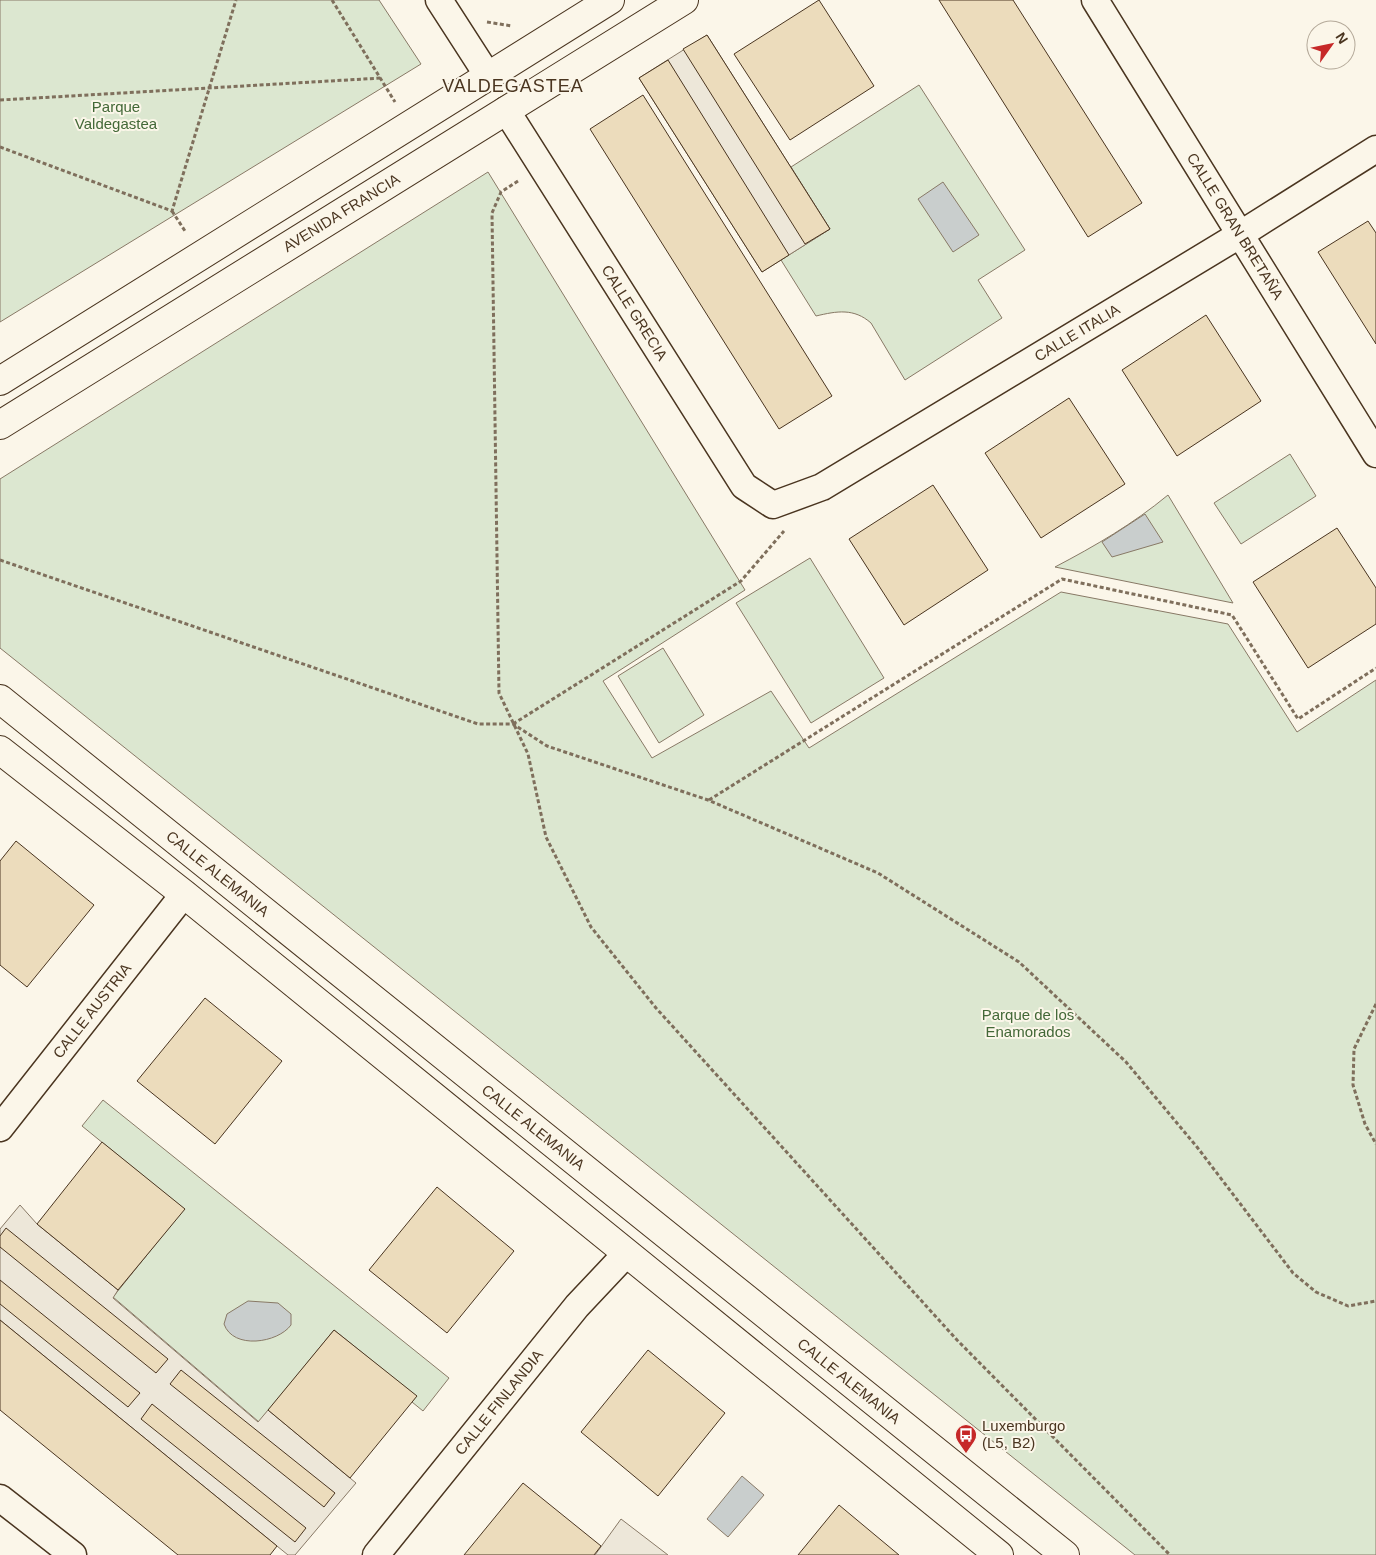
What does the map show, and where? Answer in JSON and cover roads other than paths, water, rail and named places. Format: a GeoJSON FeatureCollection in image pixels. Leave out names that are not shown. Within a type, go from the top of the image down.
{"type":"FeatureCollection","features":[{"type":"Feature","properties":{"kind":"main road"},"geometry":{"type":"LineString","coordinates":[[0,381],[610,0]]}},
{"type":"Feature","properties":{"kind":"main road","name":"AVENIDA FRANCIA"},"geometry":{"type":"LineString","coordinates":[[0,425],[684,0]]}},
{"type":"Feature","properties":{"kind":"main road","name":"CALLE ALEMANIA"},"geometry":{"type":"LineString","coordinates":[[0,699],[1065,1555]]}},
{"type":"Feature","properties":{"kind":"main road"},"geometry":{"type":"LineString","coordinates":[[0,750],[184,894],[999,1555]]}},
{"type":"Feature","properties":{"kind":"street"},"geometry":{"type":"LineString","coordinates":[[439,0],[488,76]]}},
{"type":"Feature","properties":{"kind":"street","name":"CALLE GRAN BRETAÑA"},"geometry":{"type":"LineString","coordinates":[[1095,0],[1376,454]]}},
{"type":"Feature","properties":{"kind":"street","name":"CALLE GRECIA"},"geometry":{"type":"LineString","coordinates":[[506,110],[744,486],[773,505]]}},
{"type":"Feature","properties":{"kind":"street","name":"CALLE ITALIA"},"geometry":{"type":"LineString","coordinates":[[773,505],[822,487],[1241,234],[1376,149]]}},
{"type":"Feature","properties":{"kind":"street","name":"CALLE AUSTRIA"},"geometry":{"type":"LineString","coordinates":[[0,1128],[184,894]]}},
{"type":"Feature","properties":{"kind":"street","name":"CALLE FINLANDIA"},"geometry":{"type":"LineString","coordinates":[[376,1555],[577,1306],[626,1254]]}},
{"type":"Feature","properties":{"kind":"street"},"geometry":{"type":"LineString","coordinates":[[0,1498],[73,1555]]}},
{"type":"Feature","properties":{"kind":"place","name":"Luxemburgo (L5, B2)"},"geometry":{"type":"Point","coordinates":[966,1454]}},
{"type":"Feature","properties":{"kind":"district","name":"VALDEGASTEA"},"geometry":{"type":"Point","coordinates":[513,86]}},
{"type":"Feature","properties":{"kind":"park label","name":"Parque Valdegastea"},"geometry":{"type":"Point","coordinates":[116,116]}},
{"type":"Feature","properties":{"kind":"park label","name":"Parque de los Enamorados"},"geometry":{"type":"Point","coordinates":[1028,1024]}}]}
